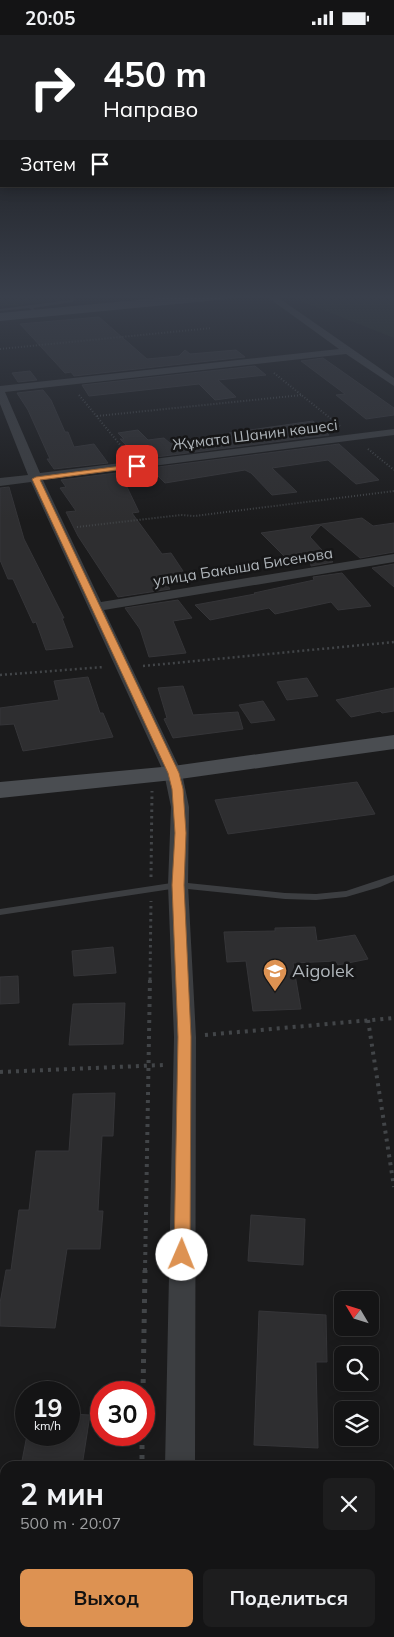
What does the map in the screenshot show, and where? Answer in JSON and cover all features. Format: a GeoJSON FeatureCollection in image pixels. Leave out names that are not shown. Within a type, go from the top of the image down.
{"type":"FeatureCollection","features":[{"type":"Feature","properties":{"kind":"main road"},"geometry":{"type":"LineString","coordinates":[[0,790],[173,773],[394,743]]}},
{"type":"Feature","properties":{"kind":"street"},"geometry":{"type":"LineString","coordinates":[[170,371],[0,390],[36,479],[173,773],[180,807],[178,885],[184,1037],[180,1461]]}},
{"type":"Feature","properties":{"kind":"street"},"geometry":{"type":"LineString","coordinates":[[376,371],[394,383]]}},
{"type":"Feature","properties":{"kind":"street","name":"Жұмата Шанин көшесі"},"geometry":{"type":"LineString","coordinates":[[0,482],[36,479],[394,432]]}},
{"type":"Feature","properties":{"kind":"street","name":"улица Бакыша Бисенова"},"geometry":{"type":"LineString","coordinates":[[97,607],[394,558]]}},
{"type":"Feature","properties":{"kind":"lane"},"geometry":{"type":"LineString","coordinates":[[0,912],[178,885],[285,896],[316,897],[346,894],[394,878]]}},
{"type":"Feature","properties":{"kind":"path"},"geometry":{"type":"LineString","coordinates":[[271,371],[394,471]]}},
{"type":"Feature","properties":{"kind":"path"},"geometry":{"type":"LineString","coordinates":[[69,382],[137,466]]}},
{"type":"Feature","properties":{"kind":"path"},"geometry":{"type":"LineString","coordinates":[[96,417],[302,395]]}},
{"type":"Feature","properties":{"kind":"path"},"geometry":{"type":"LineString","coordinates":[[60,529],[181,515],[195,516],[394,491]]}},
{"type":"Feature","properties":{"kind":"path"},"geometry":{"type":"LineString","coordinates":[[0,675],[125,667],[394,642]]}},
{"type":"Feature","properties":{"kind":"path"},"geometry":{"type":"LineString","coordinates":[[184,1037],[394,1018]]}},
{"type":"Feature","properties":{"kind":"path"},"geometry":{"type":"LineString","coordinates":[[368,1020],[394,1187]]}},
{"type":"Feature","properties":{"kind":"path"},"geometry":{"type":"LineString","coordinates":[[0,1072],[184,1064]]}},
{"type":"Feature","properties":{"kind":"path"},"geometry":{"type":"LineString","coordinates":[[142,1446],[142,1461]]}},
{"type":"Feature","properties":{"kind":"building"},"geometry":{"type":"Polygon","coordinates":[[[30,371],[37,380],[18,382],[12,373],[30,371]]]}},
{"type":"Feature","properties":{"kind":"building"},"geometry":{"type":"Polygon","coordinates":[[[63,371],[121,371],[74,376],[71,372],[65,373],[63,371]]]}},
{"type":"Feature","properties":{"kind":"building"},"geometry":{"type":"Polygon","coordinates":[[[212,371],[261,371],[266,375],[218,380],[236,397],[215,400],[199,384],[89,396],[82,385],[212,371]]]}},
{"type":"Feature","properties":{"kind":"building"},"geometry":{"type":"Polygon","coordinates":[[[314,371],[341,371],[394,408],[394,415],[366,419],[336,395],[345,394],[314,371]]]}},
{"type":"Feature","properties":{"kind":"building"},"geometry":{"type":"Polygon","coordinates":[[[43,390],[51,400],[74,447],[94,444],[108,463],[54,469],[47,459],[50,459],[28,410],[17,393],[43,390]]]}},
{"type":"Feature","properties":{"kind":"building"},"geometry":{"type":"Polygon","coordinates":[[[313,421],[329,435],[140,459],[120,439],[124,439],[118,433],[138,430],[148,440],[164,438],[171,444],[232,435],[229,433],[313,421]]]}},
{"type":"Feature","properties":{"kind":"building"},"geometry":{"type":"Polygon","coordinates":[[[339,444],[379,480],[356,484],[328,460],[272,468],[297,492],[272,495],[251,473],[245,470],[165,483],[150,468],[339,444]]]}},
{"type":"Feature","properties":{"kind":"building"},"geometry":{"type":"Polygon","coordinates":[[[116,473],[127,487],[139,512],[132,513],[162,554],[171,553],[185,574],[162,578],[170,589],[118,597],[78,536],[66,512],[76,511],[60,488],[66,487],[61,480],[116,473]]]}},
{"type":"Feature","properties":{"kind":"building"},"geometry":{"type":"Polygon","coordinates":[[[9,487],[24,539],[64,618],[62,618],[73,647],[46,650],[36,622],[33,623],[13,579],[8,579],[0,560],[0,488],[9,487]]]}},
{"type":"Feature","properties":{"kind":"building"},"geometry":{"type":"Polygon","coordinates":[[[362,518],[373,526],[394,523],[394,552],[360,558],[321,525],[310,537],[333,562],[311,566],[309,553],[285,557],[261,533],[362,518]]]}},
{"type":"Feature","properties":{"kind":"building"},"geometry":{"type":"Polygon","coordinates":[[[394,564],[394,587],[372,568],[394,564]]]}},
{"type":"Feature","properties":{"kind":"building"},"geometry":{"type":"Polygon","coordinates":[[[342,573],[371,606],[338,610],[331,602],[275,614],[269,608],[210,620],[195,605],[255,594],[314,580],[313,577],[342,573]]]}},
{"type":"Feature","properties":{"kind":"building"},"geometry":{"type":"Polygon","coordinates":[[[178,600],[192,618],[173,621],[186,653],[149,657],[140,629],[125,608],[178,600]]]}},
{"type":"Feature","properties":{"kind":"building"},"geometry":{"type":"Polygon","coordinates":[[[88,677],[100,713],[103,713],[113,737],[23,751],[14,724],[0,725],[0,708],[59,700],[54,681],[88,677]]]}},
{"type":"Feature","properties":{"kind":"building"},"geometry":{"type":"Polygon","coordinates":[[[307,678],[318,696],[287,700],[277,682],[307,678]]]}},
{"type":"Feature","properties":{"kind":"building"},"geometry":{"type":"Polygon","coordinates":[[[183,686],[193,715],[238,712],[243,729],[173,738],[164,719],[167,718],[158,688],[183,686]]]}},
{"type":"Feature","properties":{"kind":"building"},"geometry":{"type":"Polygon","coordinates":[[[394,688],[394,711],[382,713],[380,711],[351,717],[336,700],[394,688]]]}},
{"type":"Feature","properties":{"kind":"building"},"geometry":{"type":"Polygon","coordinates":[[[263,701],[275,720],[251,723],[239,705],[263,701]]]}},
{"type":"Feature","properties":{"kind":"building"},"geometry":{"type":"Polygon","coordinates":[[[357,782],[375,814],[228,834],[215,800],[357,782]]]}},
{"type":"Feature","properties":{"kind":"building"},"geometry":{"type":"Polygon","coordinates":[[[315,927],[317,941],[355,935],[368,959],[338,965],[336,961],[293,963],[301,1009],[253,1011],[246,961],[227,962],[224,932],[275,931],[275,928],[315,927]]]}},
{"type":"Feature","properties":{"kind":"building"},"geometry":{"type":"Polygon","coordinates":[[[113,947],[116,973],[74,976],[72,951],[113,947]]]}},
{"type":"Feature","properties":{"kind":"building"},"geometry":{"type":"Polygon","coordinates":[[[18,976],[19,1003],[0,1004],[0,977],[18,976]]]}},
{"type":"Feature","properties":{"kind":"building"},"geometry":{"type":"Polygon","coordinates":[[[125,1003],[123,1044],[69,1045],[73,1004],[125,1003]]]}},
{"type":"Feature","properties":{"kind":"building"},"geometry":{"type":"Polygon","coordinates":[[[115,1093],[113,1136],[102,1136],[98,1211],[103,1211],[100,1249],[67,1249],[55,1328],[0,1326],[0,1303],[6,1270],[11,1270],[19,1210],[29,1210],[36,1151],[69,1151],[73,1094],[115,1093]]]}},
{"type":"Feature","properties":{"kind":"building"},"geometry":{"type":"Polygon","coordinates":[[[251,1215],[305,1219],[303,1265],[248,1261],[251,1215]]]}},
{"type":"Feature","properties":{"kind":"building"},"geometry":{"type":"Polygon","coordinates":[[[259,1311],[326,1315],[327,1362],[316,1362],[318,1448],[254,1445],[259,1311]]]}},
{"type":"Feature","properties":{"kind":"building"},"geometry":{"type":"Polygon","coordinates":[[[80,1415],[90,1415],[83,1461],[22,1461],[25,1446],[80,1446],[80,1415]]]}},
{"type":"Feature","properties":{"kind":"place","name":"Aigolek"},"geometry":{"type":"Point","coordinates":[275,992]}},
{"type":"Feature","properties":{"kind":"route"},"geometry":{"type":"LineString","coordinates":[[137,466],[36,479],[97,607],[173,773],[178,789],[181,833],[178,885],[184,1037],[182,1255]]}}]}
